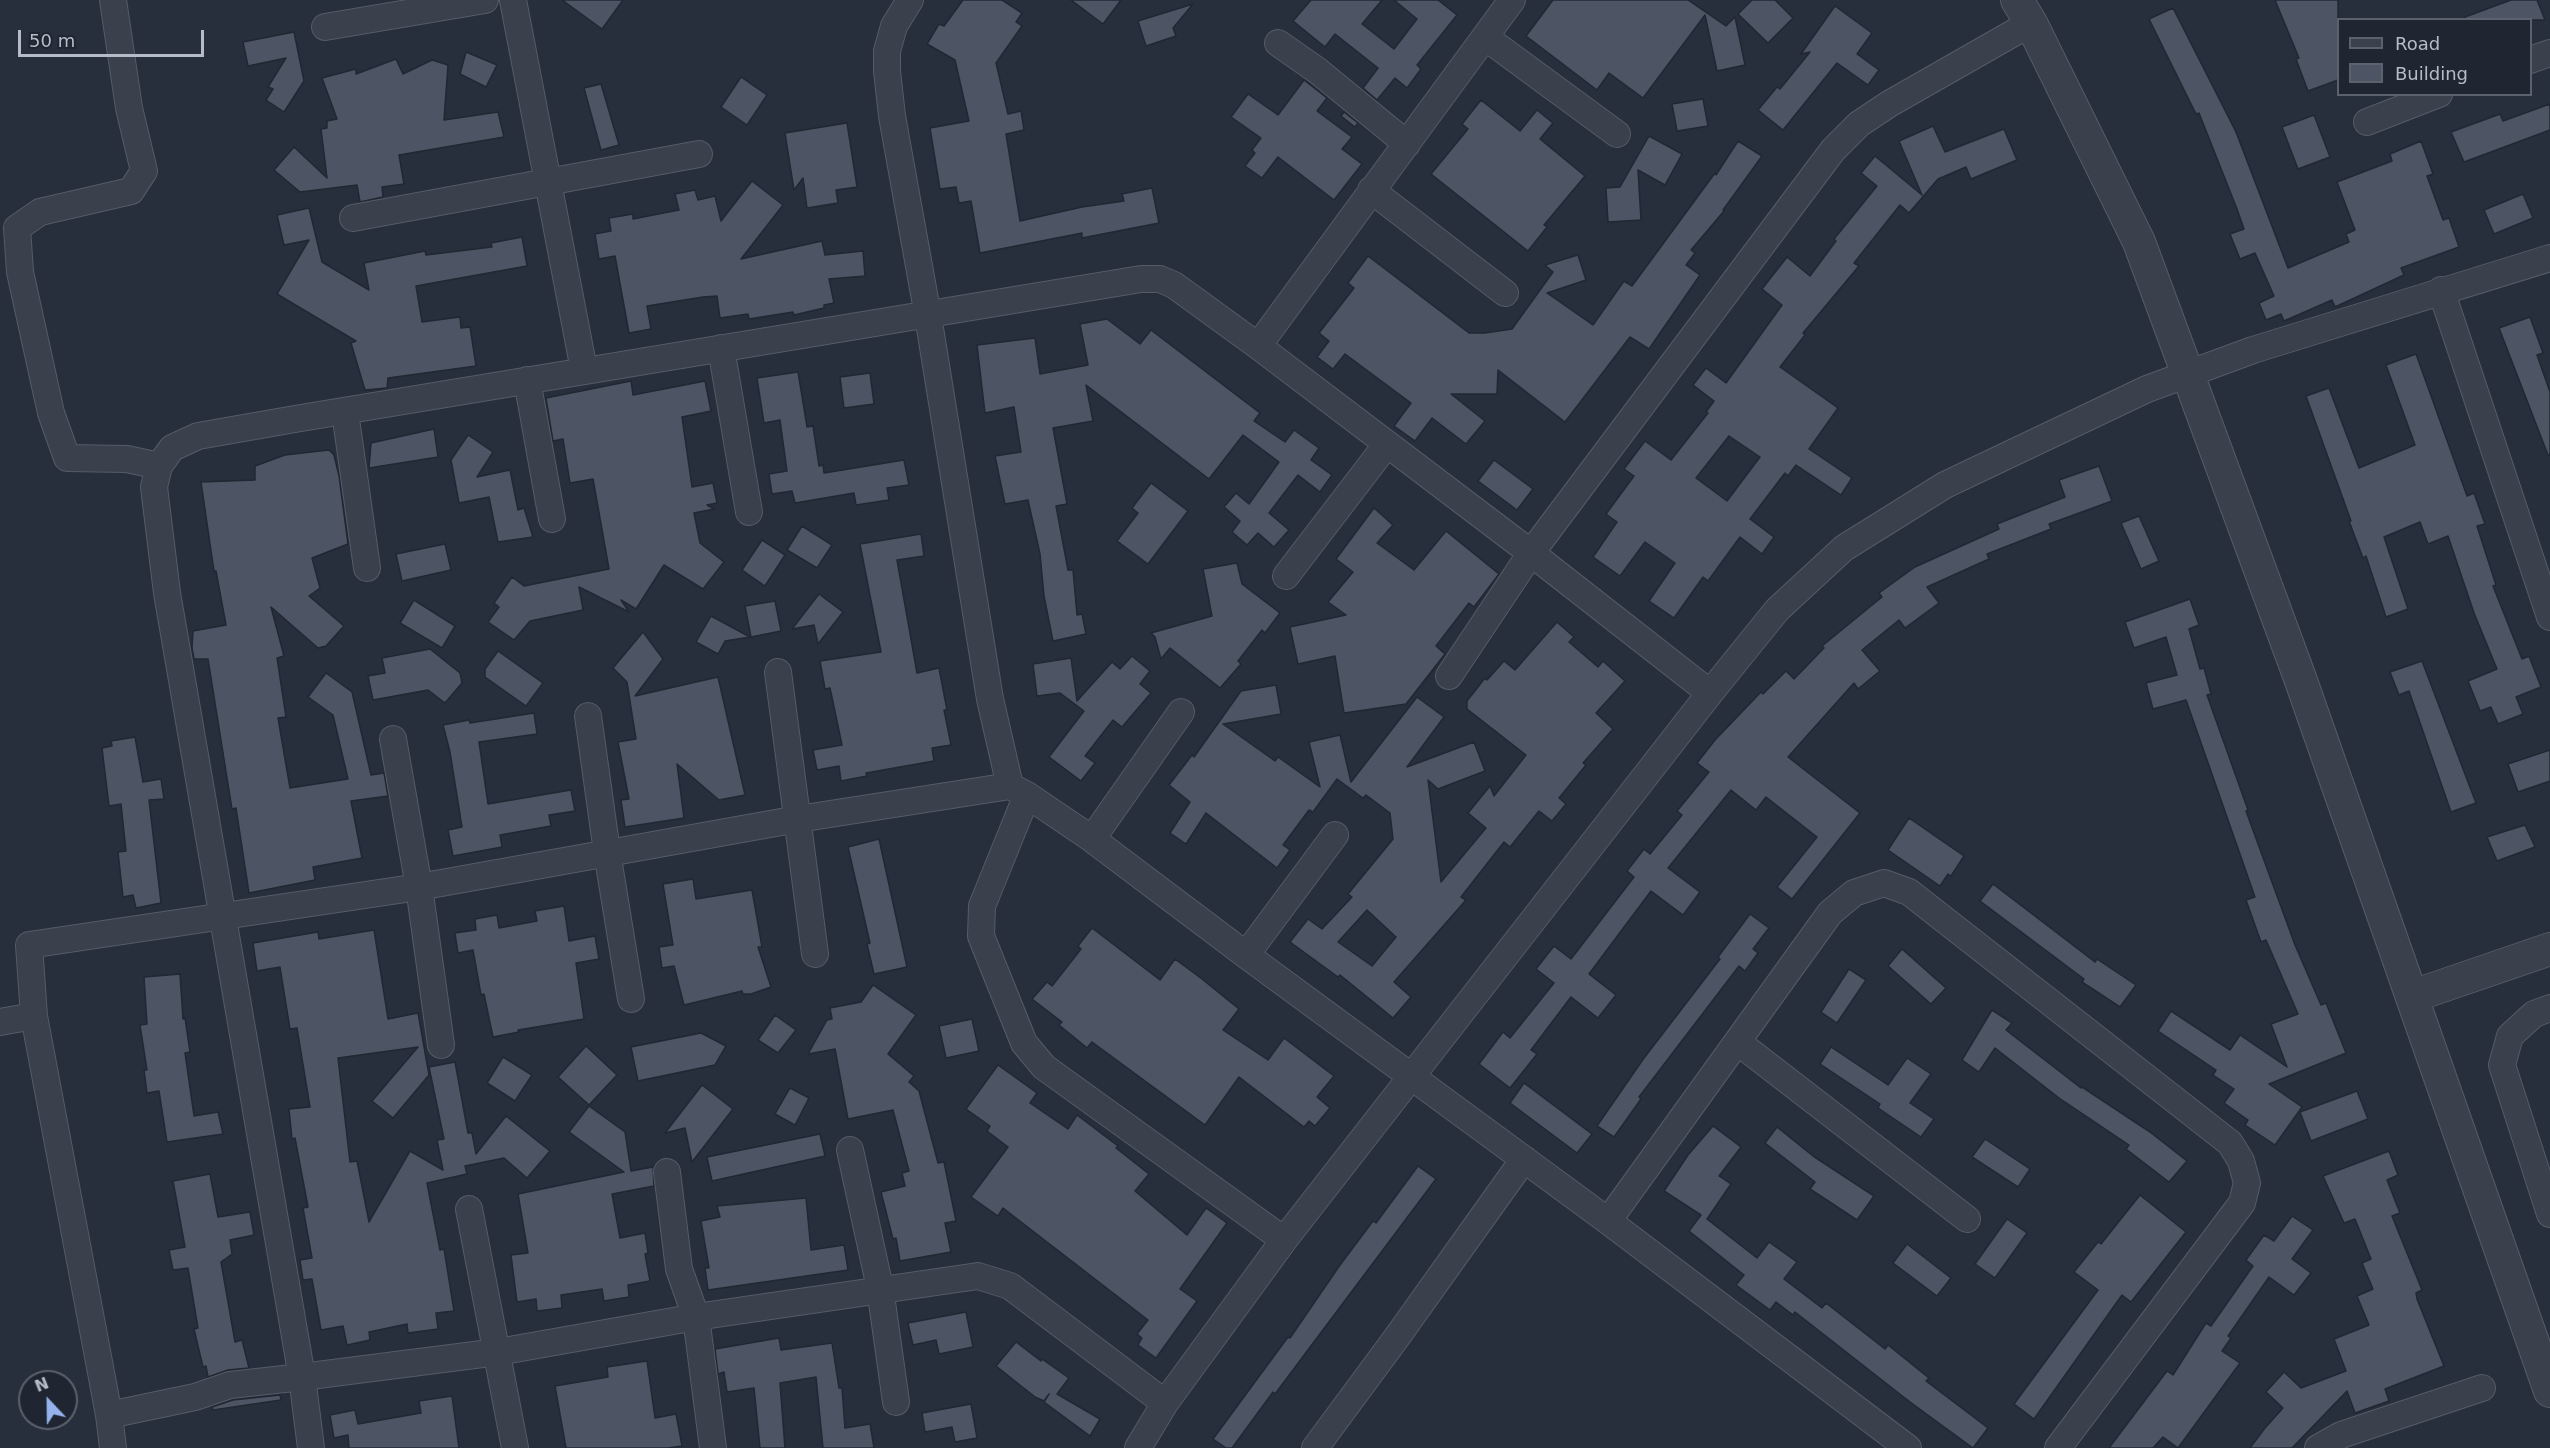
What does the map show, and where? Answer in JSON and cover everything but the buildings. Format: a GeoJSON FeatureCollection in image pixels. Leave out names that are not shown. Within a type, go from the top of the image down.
{"type":"FeatureCollection","features":[{"type":"Feature","properties":{"kind":"street"},"geometry":{"type":"LineString","coordinates":[[113,0],[129,108],[144,171],[131,191],[40,212],[17,228],[20,272],[51,413],[67,458],[127,459],[159,466]]}},
{"type":"Feature","properties":{"kind":"street"},"geometry":{"type":"LineString","coordinates":[[325,27],[485,0]]}},
{"type":"Feature","properties":{"kind":"street"},"geometry":{"type":"LineString","coordinates":[[513,0],[584,370]]}},
{"type":"Feature","properties":{"kind":"street"},"geometry":{"type":"LineString","coordinates":[[910,0],[894,26],[887,51],[892,116],[928,315],[990,699],[1019,790],[982,906],[981,936],[1024,1043],[1044,1067],[1284,1240]]}},
{"type":"Feature","properties":{"kind":"street"},"geometry":{"type":"LineString","coordinates":[[1258,346],[1512,0]]}},
{"type":"Feature","properties":{"kind":"street"},"geometry":{"type":"LineString","coordinates":[[1449,676],[1531,553],[1833,150],[1859,124],[2024,12],[2139,242],[2413,996],[2550,1391]]}},
{"type":"Feature","properties":{"kind":"street"},"geometry":{"type":"LineString","coordinates":[[1485,37],[1617,134]]}},
{"type":"Feature","properties":{"kind":"street"},"geometry":{"type":"LineString","coordinates":[[1278,43],[1318,71],[1407,144]]}},
{"type":"Feature","properties":{"kind":"street"},"geometry":{"type":"LineString","coordinates":[[2532,59],[2550,53]]}},
{"type":"Feature","properties":{"kind":"street"},"geometry":{"type":"LineString","coordinates":[[2367,122],[2434,96]]}},
{"type":"Feature","properties":{"kind":"street"},"geometry":{"type":"LineString","coordinates":[[353,218],[699,154]]}},
{"type":"Feature","properties":{"kind":"street"},"geometry":{"type":"LineString","coordinates":[[1371,190],[1505,293]]}},
{"type":"Feature","properties":{"kind":"street"},"geometry":{"type":"LineString","coordinates":[[1138,1448],[1165,1403],[1284,1240],[1710,693],[1777,610],[1844,548],[1945,484],[2147,389],[2253,350],[2550,258]]}},
{"type":"Feature","properties":{"kind":"street"},"geometry":{"type":"LineString","coordinates":[[311,1448],[302,1377],[167,593],[154,487],[159,466],[172,448],[198,436],[584,370],[1142,279],[1160,279],[1174,285],[1258,346],[1531,553],[1710,693]]}},
{"type":"Feature","properties":{"kind":"street"},"geometry":{"type":"LineString","coordinates":[[2441,290],[2550,617]]}},
{"type":"Feature","properties":{"kind":"street"},"geometry":{"type":"LineString","coordinates":[[721,348],[748,512]]}},
{"type":"Feature","properties":{"kind":"street"},"geometry":{"type":"LineString","coordinates":[[527,380],[552,519]]}},
{"type":"Feature","properties":{"kind":"street"},"geometry":{"type":"LineString","coordinates":[[345,412],[367,568]]}},
{"type":"Feature","properties":{"kind":"street"},"geometry":{"type":"LineString","coordinates":[[1286,576],[1387,444]]}},
{"type":"Feature","properties":{"kind":"street"},"geometry":{"type":"LineString","coordinates":[[778,672],[815,954]]}},
{"type":"Feature","properties":{"kind":"street"},"geometry":{"type":"LineString","coordinates":[[1092,839],[1181,712]]}},
{"type":"Feature","properties":{"kind":"street"},"geometry":{"type":"LineString","coordinates":[[588,716],[631,999]]}},
{"type":"Feature","properties":{"kind":"street"},"geometry":{"type":"LineString","coordinates":[[393,739],[419,887],[441,1045]]}},
{"type":"Feature","properties":{"kind":"street"},"geometry":{"type":"LineString","coordinates":[[113,1448],[110,1415],[34,1016],[29,945],[419,887],[798,819],[1019,790],[1092,839],[1246,955],[1524,1158],[1908,1448]]}},
{"type":"Feature","properties":{"kind":"street"},"geometry":{"type":"LineString","coordinates":[[1246,955],[1335,835]]}},
{"type":"Feature","properties":{"kind":"street"},"geometry":{"type":"LineString","coordinates":[[1608,1221],[1830,913],[1854,893],[1884,884],[1909,892],[2230,1143],[2241,1161],[2247,1183],[2242,1203],[2058,1448]]}},
{"type":"Feature","properties":{"kind":"street"},"geometry":{"type":"LineString","coordinates":[[2413,996],[2550,949]]}},
{"type":"Feature","properties":{"kind":"street"},"geometry":{"type":"LineString","coordinates":[[2550,1008],[2534,1014],[2510,1036],[2502,1065],[2550,1214]]}},
{"type":"Feature","properties":{"kind":"street"},"geometry":{"type":"LineString","coordinates":[[0,1022],[34,1016]]}},
{"type":"Feature","properties":{"kind":"street"},"geometry":{"type":"LineString","coordinates":[[1738,1043],[1967,1219]]}},
{"type":"Feature","properties":{"kind":"street"},"geometry":{"type":"LineString","coordinates":[[850,1150],[880,1288],[896,1402]]}},
{"type":"Feature","properties":{"kind":"street"},"geometry":{"type":"LineString","coordinates":[[1315,1448],[1397,1338],[1524,1158]]}},
{"type":"Feature","properties":{"kind":"street"},"geometry":{"type":"LineString","coordinates":[[667,1172],[679,1269],[696,1317],[713,1448]]}},
{"type":"Feature","properties":{"kind":"street"},"geometry":{"type":"LineString","coordinates":[[469,1209],[515,1448]]}},
{"type":"Feature","properties":{"kind":"street"},"geometry":{"type":"LineString","coordinates":[[110,1415],[195,1397],[230,1385],[498,1352],[696,1317],[880,1288],[978,1276],[1010,1286],[1165,1403]]}},
{"type":"Feature","properties":{"kind":"street"},"geometry":{"type":"LineString","coordinates":[[2318,1448],[2362,1428],[2482,1388]]}}]}
